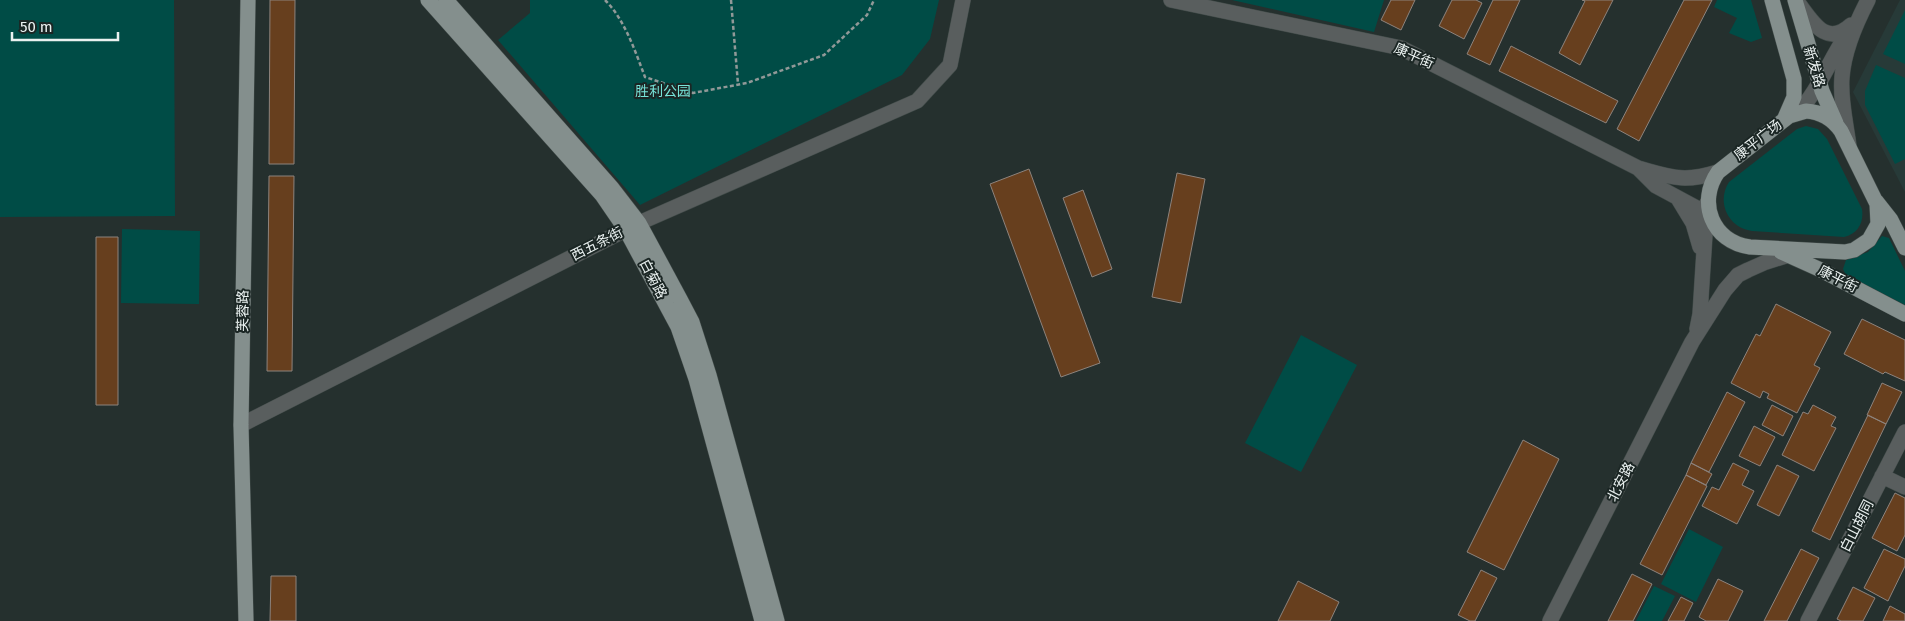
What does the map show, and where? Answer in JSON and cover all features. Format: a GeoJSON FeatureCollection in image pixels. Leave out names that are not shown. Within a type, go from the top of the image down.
{"type":"FeatureCollection","features":[{"type":"Feature","properties":{"kind":"main road","name":"芙蓉路"},"geometry":{"type":"LineString","coordinates":[[246,621],[241,425],[248,0]]}},
{"type":"Feature","properties":{"kind":"main road","name":"白菊路"},"geometry":{"type":"LineString","coordinates":[[428,0],[602,196],[633,226],[688,354],[762,621]]}},
{"type":"Feature","properties":{"kind":"main road","name":"白菊路"},"geometry":{"type":"LineString","coordinates":[[446,0],[612,188],[633,226],[680,299],[692,322],[709,375],[777,621]]}},
{"type":"Feature","properties":{"kind":"main road","name":"新发路"},"geometry":{"type":"LineString","coordinates":[[1772,0],[1794,80],[1794,97],[1790,116]]}},
{"type":"Feature","properties":{"kind":"main road","name":"新发路"},"geometry":{"type":"LineString","coordinates":[[1795,0],[1818,81],[1840,131]]}},
{"type":"Feature","properties":{"kind":"main road","name":"康平广场"},"geometry":{"type":"LineString","coordinates":[[1814,112],[1825,115],[1834,122],[1840,131],[1874,197],[1879,214],[1878,224],[1874,232],[1862,246],[1845,252],[1741,246],[1731,241],[1718,229],[1709,211],[1707,201],[1711,181],[1718,172],[1790,116],[1814,112]]}},
{"type":"Feature","properties":{"kind":"main road"},"geometry":{"type":"LineString","coordinates":[[1874,197],[1891,220],[1905,248]]}},
{"type":"Feature","properties":{"kind":"main road","name":"康平街"},"geometry":{"type":"LineString","coordinates":[[1770,248],[1813,266],[1905,314]]}},
{"type":"Feature","properties":{"kind":"street","name":"西五条街"},"geometry":{"type":"LineString","coordinates":[[241,425],[633,226],[917,101],[950,65],[963,0]]}},
{"type":"Feature","properties":{"kind":"street","name":"康平街"},"geometry":{"type":"LineString","coordinates":[[1171,0],[1401,48],[1638,168]]}},
{"type":"Feature","properties":{"kind":"street"},"geometry":{"type":"LineString","coordinates":[[1795,0],[1816,27],[1828,34],[1844,32],[1858,20]]}},
{"type":"Feature","properties":{"kind":"street"},"geometry":{"type":"LineString","coordinates":[[1849,148],[1842,96],[1842,76],[1847,51],[1858,20],[1868,0]]}},
{"type":"Feature","properties":{"kind":"street"},"geometry":{"type":"LineString","coordinates":[[1790,116],[1808,101],[1838,46],[1858,20]]}},
{"type":"Feature","properties":{"kind":"street"},"geometry":{"type":"LineString","coordinates":[[1638,168],[1677,179],[1698,177],[1718,172]]}},
{"type":"Feature","properties":{"kind":"street"},"geometry":{"type":"LineString","coordinates":[[1638,168],[1656,186],[1695,207],[1718,229]]}},
{"type":"Feature","properties":{"kind":"street"},"geometry":{"type":"LineString","coordinates":[[1675,195],[1683,204],[1693,222],[1701,254],[1702,274]]}},
{"type":"Feature","properties":{"kind":"street"},"geometry":{"type":"LineString","coordinates":[[1692,342],[1700,314],[1707,201]]}},
{"type":"Feature","properties":{"kind":"street"},"geometry":{"type":"LineString","coordinates":[[1692,342],[1733,280],[1748,270],[1809,250]]}},
{"type":"Feature","properties":{"kind":"street"},"geometry":{"type":"LineString","coordinates":[[1748,270],[1762,266],[1788,263],[1813,266]]}},
{"type":"Feature","properties":{"kind":"street","name":"北安路"},"geometry":{"type":"LineString","coordinates":[[1550,621],[1692,342]]}},
{"type":"Feature","properties":{"kind":"street","name":"白山胡同"},"geometry":{"type":"LineString","coordinates":[[1808,621],[1905,432]]}},
{"type":"Feature","properties":{"kind":"street"},"geometry":{"type":"LineString","coordinates":[[1882,476],[1905,487]]}},
{"type":"Feature","properties":{"kind":"path"},"geometry":{"type":"LineString","coordinates":[[605,0],[612,7],[631,42],[645,77],[693,93],[738,84],[824,55],[867,15],[874,0]]}},
{"type":"Feature","properties":{"kind":"path"},"geometry":{"type":"LineString","coordinates":[[731,0],[738,84]]}},
{"type":"Feature","properties":{"kind":"shaded area"},"geometry":{"type":"Polygon","coordinates":[[[1900,0],[1905,0],[1905,192],[1853,92],[1900,0]]]}},
{"type":"Feature","properties":{"kind":"green space"},"geometry":{"type":"Polygon","coordinates":[[[0,0],[174,0],[175,216],[0,217],[0,0]]]}},
{"type":"Feature","properties":{"kind":"green space","name":"胜利公园"},"geometry":{"type":"Polygon","coordinates":[[[530,0],[939,0],[930,39],[902,75],[640,205],[498,40],[530,13],[530,0]]]}},
{"type":"Feature","properties":{"kind":"green space"},"geometry":{"type":"Polygon","coordinates":[[[1232,0],[1384,0],[1374,32],[1232,0]]]}},
{"type":"Feature","properties":{"kind":"green space"},"geometry":{"type":"Polygon","coordinates":[[[1717,0],[1751,0],[1762,38],[1751,42],[1729,33],[1737,18],[1714,7],[1717,0]]]}},
{"type":"Feature","properties":{"kind":"green space"},"geometry":{"type":"Polygon","coordinates":[[[1905,10],[1905,64],[1883,54],[1905,10]]]}},
{"type":"Feature","properties":{"kind":"green space"},"geometry":{"type":"Polygon","coordinates":[[[1876,65],[1905,78],[1905,159],[1895,164],[1865,105],[1865,91],[1876,65]]]}},
{"type":"Feature","properties":{"kind":"green space"},"geometry":{"type":"Polygon","coordinates":[[[1806,126],[1818,129],[1827,139],[1862,209],[1862,219],[1859,227],[1849,236],[1844,237],[1752,231],[1736,225],[1724,206],[1725,190],[1729,182],[1797,129],[1806,126]]]}},
{"type":"Feature","properties":{"kind":"green space"},"geometry":{"type":"Polygon","coordinates":[[[122,229],[200,231],[199,304],[121,303],[122,229]]]}},
{"type":"Feature","properties":{"kind":"green space"},"geometry":{"type":"Polygon","coordinates":[[[1882,236],[1889,238],[1905,271],[1905,305],[1846,275],[1843,269],[1846,260],[1868,252],[1882,236]]]}},
{"type":"Feature","properties":{"kind":"green space"},"geometry":{"type":"Polygon","coordinates":[[[1301,335],[1357,365],[1301,472],[1245,443],[1301,335]]]}},
{"type":"Feature","properties":{"kind":"green space"},"geometry":{"type":"Polygon","coordinates":[[[1689,529],[1723,547],[1696,602],[1661,584],[1689,529]]]}},
{"type":"Feature","properties":{"kind":"green space"},"geometry":{"type":"Polygon","coordinates":[[[1654,586],[1675,596],[1662,621],[1636,621],[1654,586]]]}},
{"type":"Feature","properties":{"kind":"building"},"geometry":{"type":"Polygon","coordinates":[[[270,0],[295,0],[294,164],[269,164],[270,0]]]}},
{"type":"Feature","properties":{"kind":"building"},"geometry":{"type":"Polygon","coordinates":[[[1391,0],[1415,0],[1401,30],[1381,20],[1391,0]]]}},
{"type":"Feature","properties":{"kind":"building"},"geometry":{"type":"Polygon","coordinates":[[[1452,0],[1476,0],[1482,3],[1464,39],[1439,26],[1452,0]]]}},
{"type":"Feature","properties":{"kind":"building"},"geometry":{"type":"Polygon","coordinates":[[[1493,0],[1520,0],[1490,65],[1467,54],[1493,0]]]}},
{"type":"Feature","properties":{"kind":"building"},"geometry":{"type":"Polygon","coordinates":[[[1582,0],[1613,0],[1580,65],[1559,53],[1585,1],[1582,0]]]}},
{"type":"Feature","properties":{"kind":"building"},"geometry":{"type":"Polygon","coordinates":[[[1684,0],[1712,0],[1639,141],[1617,129],[1684,0]]]}},
{"type":"Feature","properties":{"kind":"building"},"geometry":{"type":"Polygon","coordinates":[[[1511,46],[1618,101],[1606,123],[1499,71],[1511,46]]]}},
{"type":"Feature","properties":{"kind":"building"},"geometry":{"type":"Polygon","coordinates":[[[1029,169],[1100,363],[1061,377],[990,184],[1029,169]]]}},
{"type":"Feature","properties":{"kind":"building"},"geometry":{"type":"Polygon","coordinates":[[[1177,173],[1205,179],[1181,303],[1152,297],[1177,173]]]}},
{"type":"Feature","properties":{"kind":"building"},"geometry":{"type":"Polygon","coordinates":[[[269,176],[294,176],[292,371],[267,371],[269,176]]]}},
{"type":"Feature","properties":{"kind":"building"},"geometry":{"type":"Polygon","coordinates":[[[1083,190],[1112,269],[1092,277],[1063,198],[1083,190]]]}},
{"type":"Feature","properties":{"kind":"building"},"geometry":{"type":"Polygon","coordinates":[[[96,237],[118,237],[118,405],[96,405],[96,237]]]}},
{"type":"Feature","properties":{"kind":"building"},"geometry":{"type":"Polygon","coordinates":[[[1776,304],[1831,332],[1814,365],[1820,368],[1797,413],[1767,398],[1769,394],[1763,391],[1760,398],[1731,383],[1756,334],[1760,336],[1776,304]]]}},
{"type":"Feature","properties":{"kind":"building"},"geometry":{"type":"Polygon","coordinates":[[[1862,319],[1905,340],[1905,381],[1885,372],[1883,374],[1844,354],[1862,319]]]}},
{"type":"Feature","properties":{"kind":"building"},"geometry":{"type":"Polygon","coordinates":[[[1882,383],[1902,392],[1886,424],[1867,415],[1882,383]]]}},
{"type":"Feature","properties":{"kind":"building"},"geometry":{"type":"Polygon","coordinates":[[[1727,392],[1745,402],[1709,472],[1691,463],[1727,392]]]}},
{"type":"Feature","properties":{"kind":"building"},"geometry":{"type":"Polygon","coordinates":[[[1772,405],[1793,416],[1783,436],[1762,425],[1772,405]]]}},
{"type":"Feature","properties":{"kind":"building"},"geometry":{"type":"Polygon","coordinates":[[[1813,405],[1836,417],[1831,426],[1836,428],[1814,471],[1782,455],[1803,412],[1808,414],[1813,405]]]}},
{"type":"Feature","properties":{"kind":"building"},"geometry":{"type":"Polygon","coordinates":[[[1868,415],[1886,424],[1830,540],[1812,531],[1868,415]]]}},
{"type":"Feature","properties":{"kind":"building"},"geometry":{"type":"Polygon","coordinates":[[[1754,426],[1775,437],[1760,466],[1739,456],[1754,426]]]}},
{"type":"Feature","properties":{"kind":"building"},"geometry":{"type":"Polygon","coordinates":[[[1523,440],[1559,459],[1504,570],[1467,552],[1523,440]]]}},
{"type":"Feature","properties":{"kind":"building"},"geometry":{"type":"Polygon","coordinates":[[[1691,463],[1712,474],[1706,485],[1686,475],[1691,463]]]}},
{"type":"Feature","properties":{"kind":"building"},"geometry":{"type":"Polygon","coordinates":[[[1733,463],[1749,471],[1742,485],[1754,491],[1737,524],[1702,506],[1712,487],[1719,490],[1733,463]]]}},
{"type":"Feature","properties":{"kind":"building"},"geometry":{"type":"Polygon","coordinates":[[[1777,465],[1799,476],[1779,516],[1757,505],[1777,465]]]}},
{"type":"Feature","properties":{"kind":"building"},"geometry":{"type":"Polygon","coordinates":[[[1686,475],[1707,486],[1662,575],[1640,564],[1686,475]]]}},
{"type":"Feature","properties":{"kind":"building"},"geometry":{"type":"Polygon","coordinates":[[[1895,493],[1905,498],[1905,535],[1897,551],[1872,538],[1895,493]]]}},
{"type":"Feature","properties":{"kind":"building"},"geometry":{"type":"Polygon","coordinates":[[[1801,549],[1819,558],[1787,621],[1764,621],[1801,549]]]}},
{"type":"Feature","properties":{"kind":"building"},"geometry":{"type":"Polygon","coordinates":[[[1884,549],[1905,559],[1905,566],[1888,601],[1864,588],[1884,549]]]}},
{"type":"Feature","properties":{"kind":"building"},"geometry":{"type":"Polygon","coordinates":[[[1481,570],[1497,578],[1475,621],[1470,621],[1458,615],[1481,570]]]}},
{"type":"Feature","properties":{"kind":"building"},"geometry":{"type":"Polygon","coordinates":[[[1632,574],[1652,584],[1633,621],[1608,621],[1632,574]]]}},
{"type":"Feature","properties":{"kind":"building"},"geometry":{"type":"Polygon","coordinates":[[[271,576],[296,576],[296,621],[270,621],[271,576]]]}},
{"type":"Feature","properties":{"kind":"building"},"geometry":{"type":"Polygon","coordinates":[[[1718,579],[1743,591],[1728,621],[1706,621],[1699,617],[1718,579]]]}},
{"type":"Feature","properties":{"kind":"building"},"geometry":{"type":"Polygon","coordinates":[[[1298,581],[1339,602],[1330,621],[1278,621],[1298,581]]]}},
{"type":"Feature","properties":{"kind":"building"},"geometry":{"type":"Polygon","coordinates":[[[1853,587],[1875,598],[1863,621],[1841,621],[1837,619],[1853,587]]]}},
{"type":"Feature","properties":{"kind":"building"},"geometry":{"type":"Polygon","coordinates":[[[1681,597],[1693,603],[1684,621],[1668,621],[1681,597]]]}},
{"type":"Feature","properties":{"kind":"building"},"geometry":{"type":"Polygon","coordinates":[[[1890,606],[1905,614],[1905,621],[1883,621],[1890,606]]]}}]}
